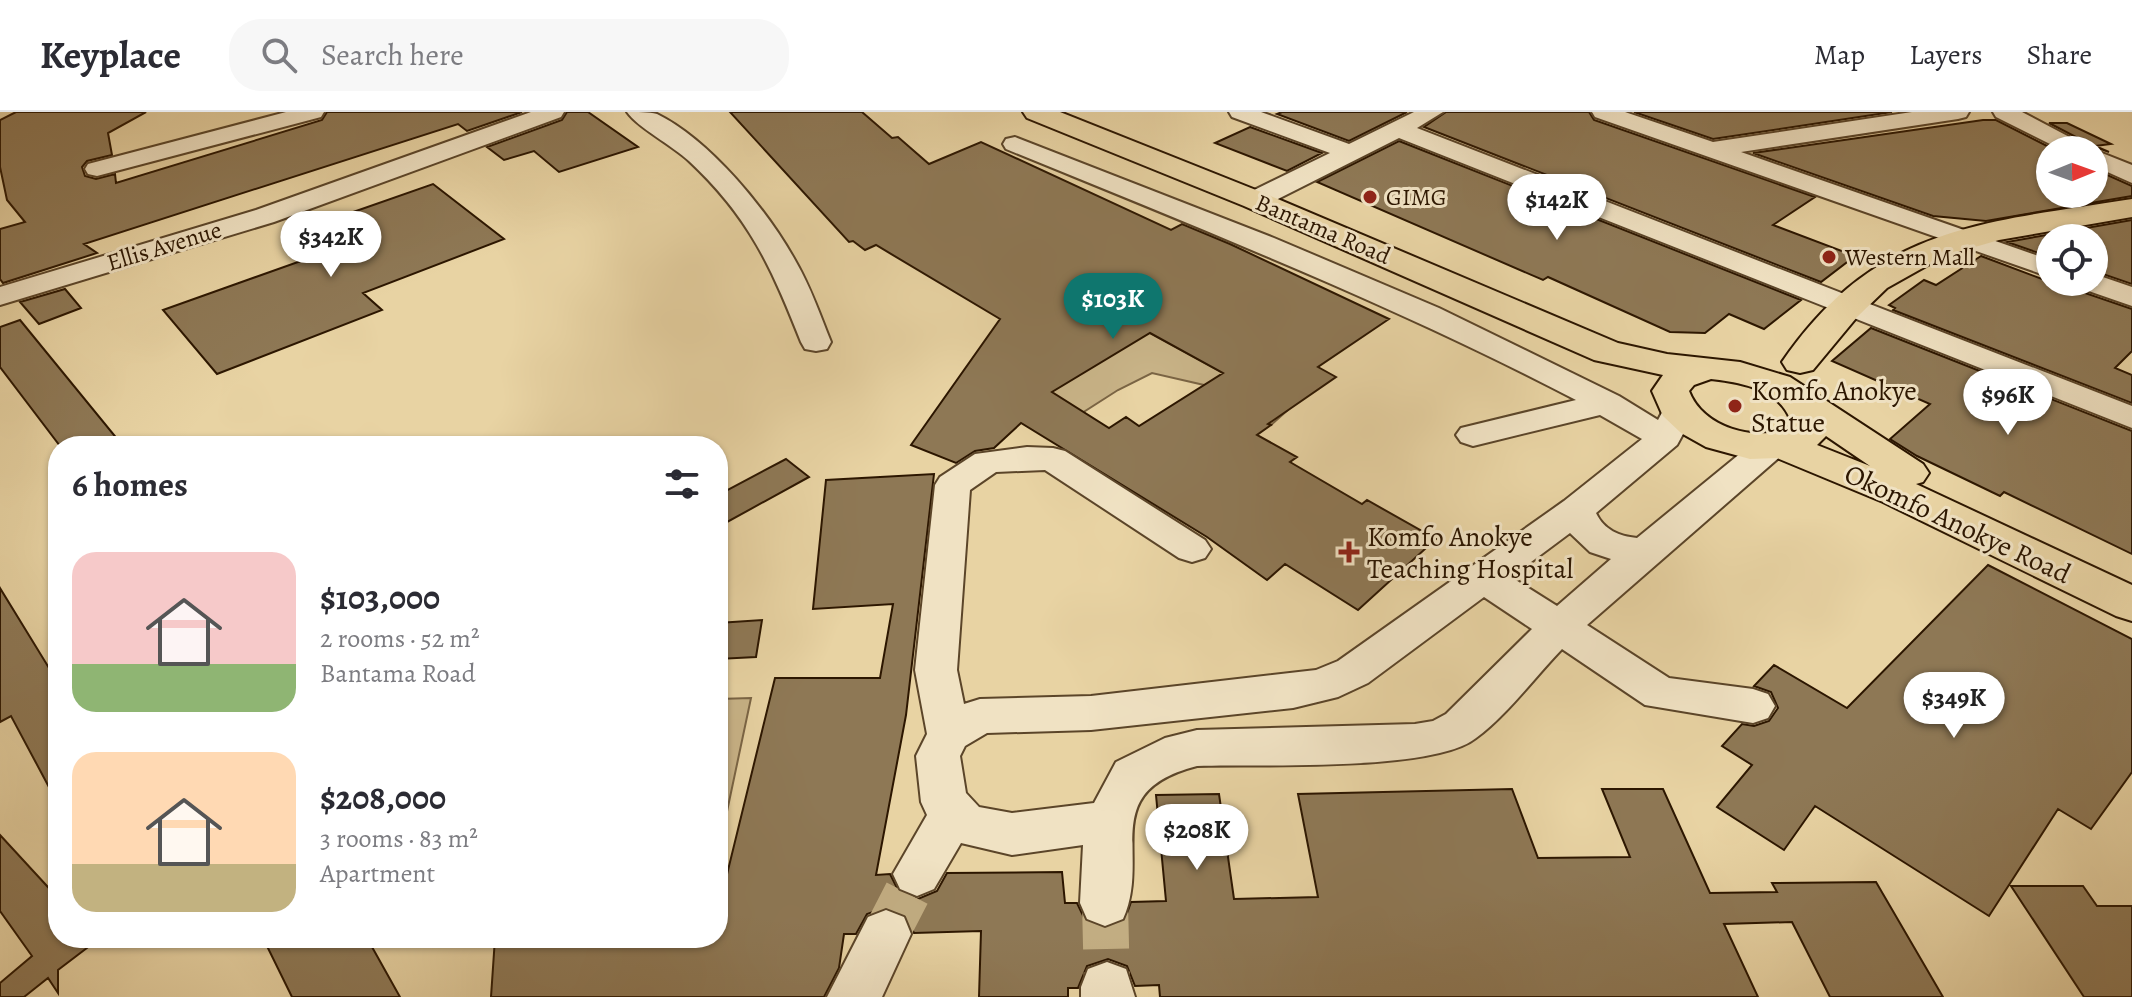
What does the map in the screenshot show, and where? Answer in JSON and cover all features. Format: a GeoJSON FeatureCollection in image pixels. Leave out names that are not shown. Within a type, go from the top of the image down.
{"type":"FeatureCollection","features":[{"type":"Feature","properties":{"kind":"main road","name":"Bantama Road"},"geometry":{"type":"LineString","coordinates":[[1036,112],[1255,200],[1607,352]]}},
{"type":"Feature","properties":{"kind":"main road"},"geometry":{"type":"LineString","coordinates":[[1776,447],[1797,442],[1807,435],[1811,425],[1809,414],[1798,386],[1849,306],[1876,281],[1903,264],[1960,239],[2132,208]]}},
{"type":"Feature","properties":{"kind":"main road","name":"Okomfo Anokye Road"},"geometry":{"type":"LineString","coordinates":[[1607,352],[1667,365],[1720,368],[1798,386],[1902,470],[2132,578]]}},
{"type":"Feature","properties":{"kind":"main road","name":"Okomfo Anokye Road"},"geometry":{"type":"LineString","coordinates":[[1607,352],[1671,417],[1728,441],[1776,447],[1898,492],[2132,604]]}},
{"type":"Feature","properties":{"kind":"main road"},"geometry":{"type":"LineString","coordinates":[[1671,417],[1669,387],[1676,377],[1690,370],[1720,368]]}},
{"type":"Feature","properties":{"kind":"street"},"geometry":{"type":"LineString","coordinates":[[97,169],[313,112]]}},
{"type":"Feature","properties":{"kind":"street","name":"Ellis Avenue"},"geometry":{"type":"LineString","coordinates":[[0,296],[265,216],[553,112]]}},
{"type":"Feature","properties":{"kind":"street"},"geometry":{"type":"LineString","coordinates":[[638,112],[668,129],[718,173],[778,253],[816,342]]}},
{"type":"Feature","properties":{"kind":"street"},"geometry":{"type":"LineString","coordinates":[[1240,112],[1351,153]]}},
{"type":"Feature","properties":{"kind":"street"},"geometry":{"type":"LineString","coordinates":[[1255,200],[1432,112]]}},
{"type":"Feature","properties":{"kind":"street"},"geometry":{"type":"LineString","coordinates":[[1603,112],[2036,264]]}},
{"type":"Feature","properties":{"kind":"street"},"geometry":{"type":"LineString","coordinates":[[1709,150],[1958,112]]}},
{"type":"Feature","properties":{"kind":"street"},"geometry":{"type":"LineString","coordinates":[[2004,112],[2053,136]]}},
{"type":"Feature","properties":{"kind":"street"},"geometry":{"type":"LineString","coordinates":[[1398,129],[2132,418]]}},
{"type":"Feature","properties":{"kind":"street"},"geometry":{"type":"LineString","coordinates":[[1015,144],[1441,320],[1512,352],[1607,403],[1671,417]]}},
{"type":"Feature","properties":{"kind":"street"},"geometry":{"type":"LineString","coordinates":[[2108,163],[2132,175]]}},
{"type":"Feature","properties":{"kind":"street"},"geometry":{"type":"LineString","coordinates":[[2108,288],[2132,297]]}},
{"type":"Feature","properties":{"kind":"street"},"geometry":{"type":"LineString","coordinates":[[1473,435],[1607,403]]}},
{"type":"Feature","properties":{"kind":"street"},"geometry":{"type":"LineString","coordinates":[[1108,821],[1012,834],[966,824],[944,802],[938,756],[949,734],[980,716],[1091,713],[1293,691],[1323,685],[1353,672],[1577,510],[1671,417]]}},
{"type":"Feature","properties":{"kind":"street"},"geometry":{"type":"LineString","coordinates":[[1105,903],[1108,821],[1132,775],[1165,756],[1197,748],[1415,742],[1442,737],[1461,726],[1560,626],[1646,551],[1776,447]]}},
{"type":"Feature","properties":{"kind":"street"},"geometry":{"type":"LineString","coordinates":[[949,734],[936,670],[953,485],[987,462],[1053,459],[1192,549]]}},
{"type":"Feature","properties":{"kind":"street"},"geometry":{"type":"LineString","coordinates":[[1577,510],[1581,525],[1591,537],[1625,550],[1646,551]]}},
{"type":"Feature","properties":{"kind":"street"},"geometry":{"type":"LineString","coordinates":[[1485,579],[1660,693],[1753,706]]}},
{"type":"Feature","properties":{"kind":"street"},"geometry":{"type":"LineString","coordinates":[[917,874],[954,813]]}},
{"type":"Feature","properties":{"kind":"street"},"geometry":{"type":"LineString","coordinates":[[854,997],[886,934]]}},
{"type":"Feature","properties":{"kind":"shaded area"},"geometry":{"type":"Polygon","coordinates":[[[1081,295],[1289,409],[1271,425],[1204,385],[1152,373],[1071,420],[1006,378],[1081,295]]]}},
{"type":"Feature","properties":{"kind":"shaded area"},"geometry":{"type":"Polygon","coordinates":[[[751,698],[728,807],[728,699],[751,698]]]}},
{"type":"Feature","properties":{"kind":"building"},"geometry":{"type":"Polygon","coordinates":[[[16,112],[146,112],[108,133],[112,155],[87,161],[82,167],[85,176],[96,179],[115,174],[116,183],[322,120],[327,112],[522,112],[467,131],[458,124],[84,244],[97,253],[3,283],[0,279],[0,229],[25,222],[7,200],[0,167],[0,120],[16,112]]]}},
{"type":"Feature","properties":{"kind":"building"},"geometry":{"type":"Polygon","coordinates":[[[567,112],[588,112],[638,147],[559,172],[534,151],[504,160],[487,147],[562,120],[567,112]]]}},
{"type":"Feature","properties":{"kind":"building"},"geometry":{"type":"Polygon","coordinates":[[[730,112],[862,112],[929,164],[981,142],[1171,230],[1182,224],[1230,244],[1389,319],[1318,367],[1336,377],[1257,435],[1297,457],[1290,462],[1362,504],[1367,500],[1436,539],[1358,610],[1285,564],[1267,580],[1207,537],[1021,423],[994,448],[975,451],[956,463],[911,445],[1000,319],[876,245],[865,250],[853,241],[849,242],[730,112]],[[1150,333],[1052,392],[1109,428],[1126,417],[1139,426],[1223,373],[1150,333]]]}},
{"type":"Feature","properties":{"kind":"building"},"geometry":{"type":"Polygon","coordinates":[[[1407,112],[1349,141],[1277,114],[1407,112]]]}},
{"type":"Feature","properties":{"kind":"building"},"geometry":{"type":"Polygon","coordinates":[[[1446,112],[1589,112],[1594,120],[1815,197],[1773,225],[1855,256],[1821,282],[1424,127],[1446,112]]]}},
{"type":"Feature","properties":{"kind":"building"},"geometry":{"type":"Polygon","coordinates":[[[1634,112],[1892,112],[1713,139],[1634,112]]]}},
{"type":"Feature","properties":{"kind":"building"},"geometry":{"type":"Polygon","coordinates":[[[1996,120],[2036,140],[2036,208],[2062,208],[1986,221],[1933,216],[1753,153],[1996,120]]]}},
{"type":"Feature","properties":{"kind":"building"},"geometry":{"type":"Polygon","coordinates":[[[2049,123],[2067,123],[2094,136],[2074,136],[2049,123]]]}},
{"type":"Feature","properties":{"kind":"building"},"geometry":{"type":"Polygon","coordinates":[[[1250,127],[1322,153],[1287,171],[1215,143],[1250,127]]]}},
{"type":"Feature","properties":{"kind":"building"},"geometry":{"type":"Polygon","coordinates":[[[1399,141],[1801,300],[1764,329],[1729,314],[1705,333],[1670,332],[1548,277],[1543,280],[1317,182],[1399,141]]]}},
{"type":"Feature","properties":{"kind":"building"},"geometry":{"type":"Polygon","coordinates":[[[2108,175],[2132,186],[2132,196],[2108,200],[2108,175]]]}},
{"type":"Feature","properties":{"kind":"building"},"geometry":{"type":"Polygon","coordinates":[[[433,184],[504,239],[363,293],[382,310],[217,374],[163,310],[343,246],[319,224],[433,184]]]}},
{"type":"Feature","properties":{"kind":"building"},"geometry":{"type":"Polygon","coordinates":[[[2132,220],[2132,284],[2108,276],[2108,224],[2132,220]]]}},
{"type":"Feature","properties":{"kind":"building"},"geometry":{"type":"Polygon","coordinates":[[[2036,237],[2036,252],[2007,242],[2036,237]]]}},
{"type":"Feature","properties":{"kind":"building"},"geometry":{"type":"Polygon","coordinates":[[[1981,256],[2036,277],[2036,296],[2094,296],[2132,309],[2132,351],[2115,368],[2132,375],[2132,403],[1893,310],[1895,308],[1889,305],[1924,280],[1936,285],[1981,256]]]}},
{"type":"Feature","properties":{"kind":"building"},"geometry":{"type":"Polygon","coordinates":[[[65,289],[81,308],[39,324],[20,302],[65,289]]]}},
{"type":"Feature","properties":{"kind":"building"},"geometry":{"type":"Polygon","coordinates":[[[20,320],[115,436],[52,436],[0,367],[0,327],[20,320]]]}},
{"type":"Feature","properties":{"kind":"building"},"geometry":{"type":"Polygon","coordinates":[[[1871,328],[2132,431],[2132,554],[2004,492],[2000,496],[1917,456],[1890,439],[1930,404],[1832,361],[1871,328]]]}},
{"type":"Feature","properties":{"kind":"building"},"geometry":{"type":"Polygon","coordinates":[[[786,459],[809,477],[728,522],[728,490],[786,459]]]}},
{"type":"Feature","properties":{"kind":"building"},"geometry":{"type":"Polygon","coordinates":[[[934,474],[906,715],[876,875],[890,874],[899,892],[918,899],[937,891],[947,873],[1062,872],[1065,903],[1077,903],[1086,922],[1106,929],[1124,922],[1131,902],[1166,901],[1156,795],[1219,794],[1234,899],[1318,897],[1298,794],[1512,789],[1538,858],[1630,857],[1602,789],[1663,789],[1710,893],[1777,892],[1772,883],[1876,882],[1943,997],[1830,997],[1792,922],[1724,924],[1758,997],[1160,997],[1159,985],[1135,986],[1127,966],[1108,959],[1087,966],[1078,988],[1068,988],[1068,997],[979,997],[981,931],[914,933],[905,914],[887,907],[867,914],[856,934],[844,934],[839,968],[824,997],[491,997],[494,948],[728,948],[728,870],[775,678],[880,678],[893,604],[813,609],[826,480],[934,474]]]}},
{"type":"Feature","properties":{"kind":"building"},"geometry":{"type":"Polygon","coordinates":[[[1988,565],[2132,639],[2132,772],[2091,829],[2058,809],[1989,916],[1815,806],[1784,850],[1717,807],[1752,765],[1722,746],[1742,724],[1754,726],[1769,721],[1778,708],[1771,692],[1754,686],[1774,665],[1847,708],[1988,565]]]}},
{"type":"Feature","properties":{"kind":"building"},"geometry":{"type":"Polygon","coordinates":[[[0,588],[48,666],[48,785],[11,716],[0,722],[0,588]]]}},
{"type":"Feature","properties":{"kind":"building"},"geometry":{"type":"Polygon","coordinates":[[[762,620],[756,657],[728,658],[728,622],[762,620]]]}},
{"type":"Feature","properties":{"kind":"building"},"geometry":{"type":"Polygon","coordinates":[[[0,835],[48,887],[48,948],[87,948],[58,970],[58,993],[48,978],[24,997],[0,997],[0,983],[32,956],[0,911],[0,835]]]}},
{"type":"Feature","properties":{"kind":"building"},"geometry":{"type":"Polygon","coordinates":[[[2011,886],[2083,886],[2097,906],[2132,906],[2132,997],[2084,997],[2011,886]]]}},
{"type":"Feature","properties":{"kind":"building"},"geometry":{"type":"Polygon","coordinates":[[[268,948],[373,948],[400,997],[292,997],[268,948]]]}},
{"type":"Feature","properties":{"kind":"tunnel"},"geometry":{"type":"LineString","coordinates":[[886,934],[917,874]]}},
{"type":"Feature","properties":{"kind":"tunnel"},"geometry":{"type":"LineString","coordinates":[[1105,903],[1107,987]]}},
{"type":"Feature","properties":{"kind":"place","name":"GIMG"},"geometry":{"type":"Point","coordinates":[1370,197]}},
{"type":"Feature","properties":{"kind":"place","name":"Western Mall"},"geometry":{"type":"Point","coordinates":[1829,257]}},
{"type":"Feature","properties":{"kind":"place","name":"Komfo Anokye Statue"},"geometry":{"type":"Point","coordinates":[1735,406]}},
{"type":"Feature","properties":{"kind":"place","name":"Komfo Anokye Teaching Hospital"},"geometry":{"type":"Point","coordinates":[1349,552]}}]}
